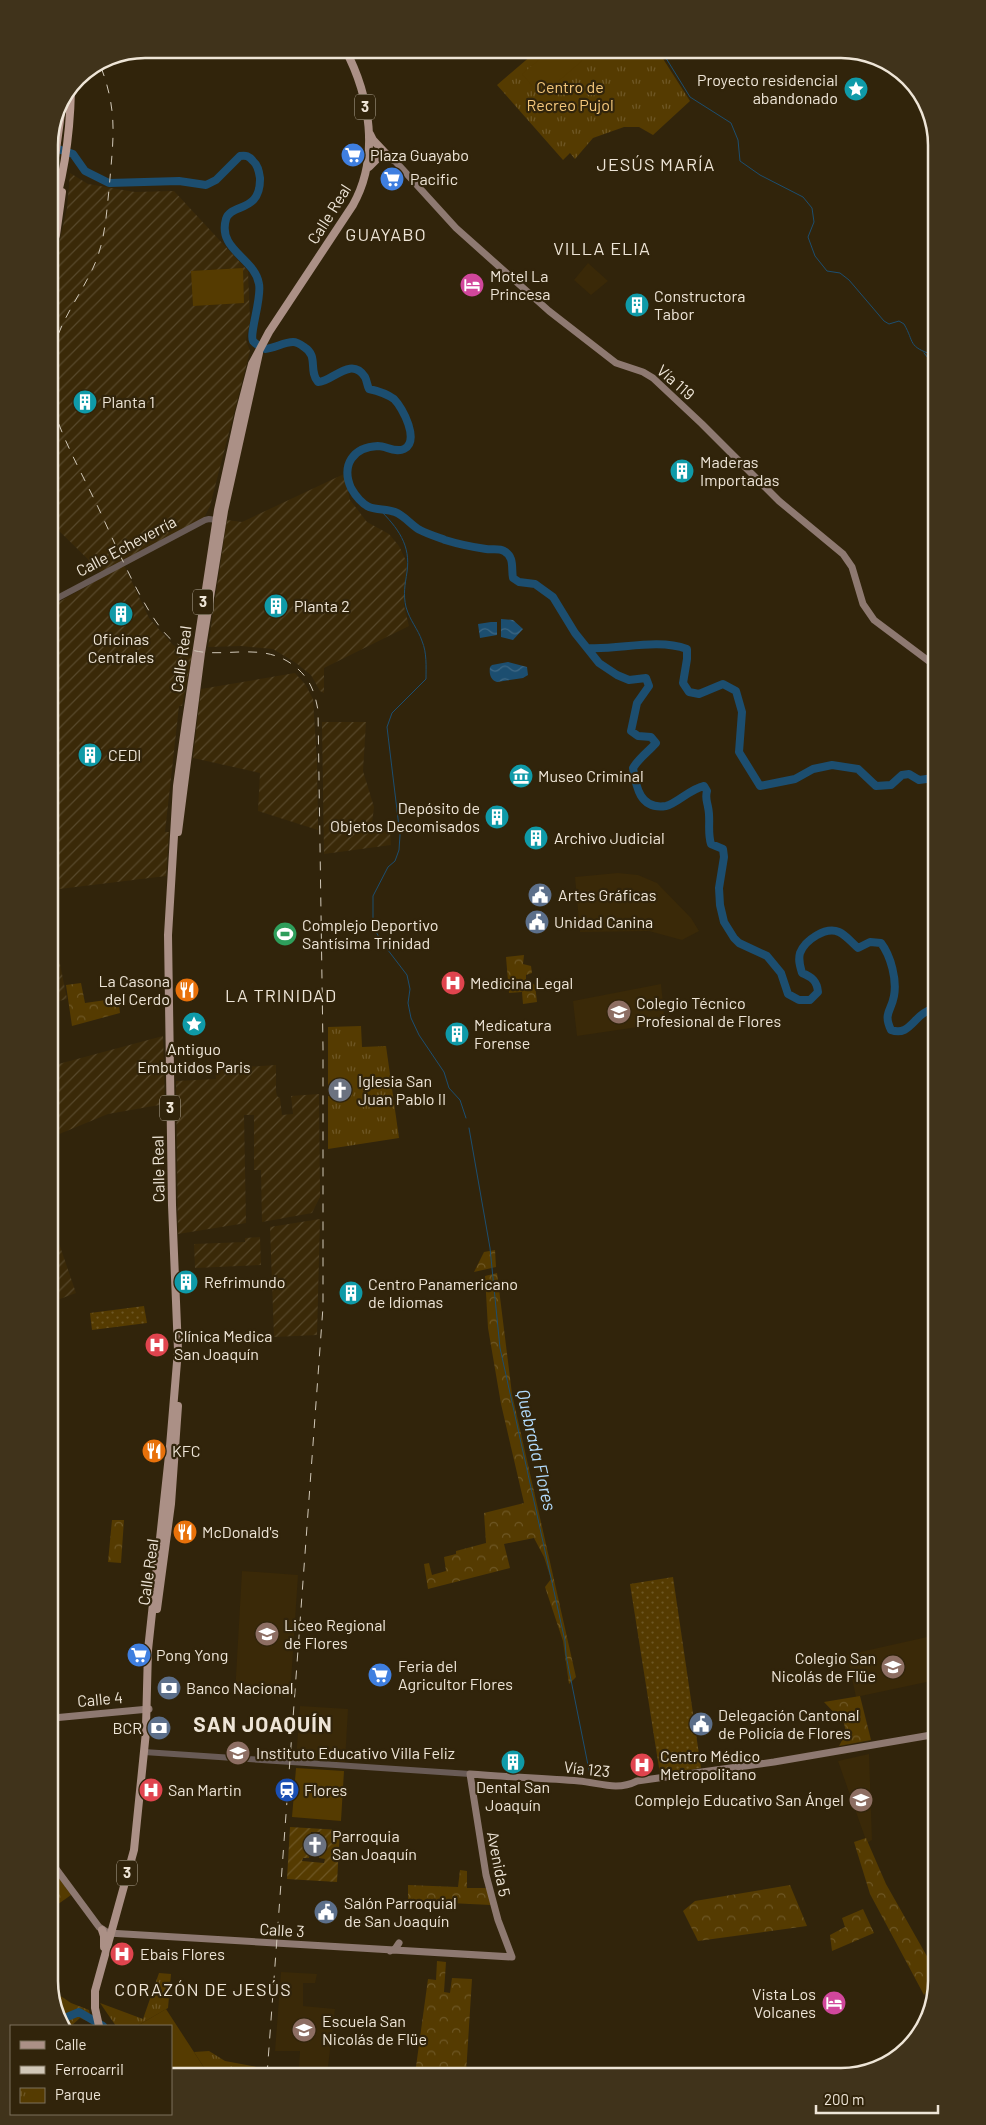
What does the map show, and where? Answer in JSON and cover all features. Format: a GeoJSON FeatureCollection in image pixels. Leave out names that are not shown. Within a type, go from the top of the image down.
{"type":"FeatureCollection","features":[{"type":"Feature","properties":{"kind":"highway"},"geometry":{"type":"LineString","coordinates":[[58,221],[69,130],[71,99]]}},
{"type":"Feature","properties":{"kind":"highway"},"geometry":{"type":"LineString","coordinates":[[58,141],[61,121]]}},
{"type":"Feature","properties":{"kind":"highway"},"geometry":{"type":"LineString","coordinates":[[58,189],[64,167]]}},
{"type":"Feature","properties":{"kind":"main road","name":"Calle Real"},"geometry":{"type":"LineString","coordinates":[[99,2025],[96,2015],[95,1991],[134,1850],[152,1643],[171,1504],[177,1439],[168,935],[178,786],[195,652],[216,520],[252,364],[266,338],[353,205],[368,168],[368,124],[361,88],[349,58]]}},
{"type":"Feature","properties":{"kind":"main road"},"geometry":{"type":"LineString","coordinates":[[368,124],[373,140],[389,157]]}},
{"type":"Feature","properties":{"kind":"main road","name":"Vía 119"},"geometry":{"type":"LineString","coordinates":[[369,153],[389,157],[406,171],[456,228],[549,311],[616,363],[643,372],[653,378],[779,501],[843,554],[852,567],[863,604],[874,620],[928,660]]}},
{"type":"Feature","properties":{"kind":"main road"},"geometry":{"type":"LineString","coordinates":[[368,168],[378,158],[389,157]]}},
{"type":"Feature","properties":{"kind":"main road","name":"Calle Real"},"geometry":{"type":"LineString","coordinates":[[173,857],[187,771],[200,652],[224,511],[260,357],[259,352]]}},
{"type":"Feature","properties":{"kind":"main road"},"geometry":{"type":"LineString","coordinates":[[240,437],[239,414],[248,405]]}},
{"type":"Feature","properties":{"kind":"main road"},"geometry":{"type":"LineString","coordinates":[[209,604],[217,536],[216,520],[224,511]]}},
{"type":"Feature","properties":{"kind":"main road"},"geometry":{"type":"LineString","coordinates":[[182,805],[178,786],[187,771]]}},
{"type":"Feature","properties":{"kind":"main road","name":"Calle Real"},"geometry":{"type":"LineString","coordinates":[[147,1709],[148,1650],[167,1479],[177,1360]]}},
{"type":"Feature","properties":{"kind":"main road"},"geometry":{"type":"LineString","coordinates":[[166,1542],[165,1521],[162,1518],[165,1516],[167,1507],[171,1504],[168,1500],[167,1479]]}},
{"type":"Feature","properties":{"kind":"main road"},"geometry":{"type":"LineString","coordinates":[[154,1592],[163,1567],[159,1551]]}},
{"type":"Feature","properties":{"kind":"main road","name":"Calle 4"},"geometry":{"type":"LineString","coordinates":[[58,1718],[147,1709]]}},
{"type":"Feature","properties":{"kind":"main road","name":"Vía 123"},"geometry":{"type":"LineString","coordinates":[[470,1774],[582,1781],[606,1786],[628,1786],[637,1781],[769,1763],[928,1735]]}},
{"type":"Feature","properties":{"kind":"main road","name":"Avenida 5"},"geometry":{"type":"LineString","coordinates":[[470,1774],[486,1875],[498,1920],[512,1957]]}},
{"type":"Feature","properties":{"kind":"main road"},"geometry":{"type":"LineString","coordinates":[[58,1871],[102,1930],[105,1954]]}},
{"type":"Feature","properties":{"kind":"main road"},"geometry":{"type":"LineString","coordinates":[[102,1930],[111,1934]]}},
{"type":"Feature","properties":{"kind":"main road","name":"Calle 3"},"geometry":{"type":"LineString","coordinates":[[111,1934],[512,1957]]}},
{"type":"Feature","properties":{"kind":"main road"},"geometry":{"type":"LineString","coordinates":[[390,1951],[395,1949],[399,1943]]}},
{"type":"Feature","properties":{"kind":"street","name":"Calle Echeverría"},"geometry":{"type":"LineString","coordinates":[[58,598],[205,520],[216,520]]}},
{"type":"Feature","properties":{"kind":"street"},"geometry":{"type":"LineString","coordinates":[[144,1752],[470,1774]]}},
{"type":"Feature","properties":{"kind":"shaded area"},"geometry":{"type":"Polygon","coordinates":[[[70,173],[88,184],[135,192],[174,191],[248,271],[250,322],[246,340],[250,351],[210,506],[204,518],[122,561],[149,618],[173,645],[192,656],[182,706],[179,706],[165,832],[169,832],[166,876],[58,889],[58,602],[105,576],[58,530],[58,248],[67,208],[70,173]]]}},
{"type":"Feature","properties":{"kind":"shaded area"},"geometry":{"type":"Polygon","coordinates":[[[588,263],[608,281],[591,295],[574,280],[588,263]]]}},
{"type":"Feature","properties":{"kind":"shaded area"},"geometry":{"type":"Polygon","coordinates":[[[344,474],[350,500],[367,522],[389,534],[399,546],[407,563],[404,606],[409,626],[324,668],[324,693],[320,691],[311,675],[273,649],[241,646],[208,647],[227,520],[242,522],[344,474]]]}},
{"type":"Feature","properties":{"kind":"shaded area"},"geometry":{"type":"Polygon","coordinates":[[[295,673],[305,684],[313,699],[317,763],[318,830],[258,811],[260,773],[193,758],[201,689],[295,673]]]}},
{"type":"Feature","properties":{"kind":"shaded area"},"geometry":{"type":"Polygon","coordinates":[[[322,722],[366,722],[363,771],[374,807],[371,831],[390,831],[391,845],[324,854],[322,722]]]}},
{"type":"Feature","properties":{"kind":"shaded area"},"geometry":{"type":"Polygon","coordinates":[[[618,873],[638,875],[657,883],[691,918],[699,931],[682,940],[649,931],[580,932],[575,877],[618,873]]]}},
{"type":"Feature","properties":{"kind":"shaded area"},"geometry":{"type":"Polygon","coordinates":[[[58,954],[67,999],[58,1001],[58,954]]]}},
{"type":"Feature","properties":{"kind":"shaded area","name":"Colegio Técnico Profesional de Flores"},"geometry":{"type":"Polygon","coordinates":[[[661,984],[665,1023],[577,1036],[573,1001],[661,984]]]}},
{"type":"Feature","properties":{"kind":"shaded area"},"geometry":{"type":"Polygon","coordinates":[[[163,1036],[165,1104],[108,1114],[58,1135],[58,1064],[163,1036]]]}},
{"type":"Feature","properties":{"kind":"shaded area"},"geometry":{"type":"Polygon","coordinates":[[[276,1065],[276,1091],[277,1096],[280,1098],[282,1115],[293,1114],[291,1096],[319,1094],[320,1197],[312,1213],[262,1222],[261,1170],[254,1170],[254,1115],[244,1115],[246,1223],[178,1234],[176,1081],[216,1079],[215,1069],[276,1065]]]}},
{"type":"Feature","properties":{"kind":"shaded area"},"geometry":{"type":"Polygon","coordinates":[[[320,1219],[317,1335],[274,1337],[270,1227],[320,1219]]]}},
{"type":"Feature","properties":{"kind":"shaded area"},"geometry":{"type":"Polygon","coordinates":[[[260,1237],[261,1265],[195,1268],[194,1244],[245,1242],[245,1238],[260,1237]]]}},
{"type":"Feature","properties":{"kind":"shaded area"},"geometry":{"type":"Polygon","coordinates":[[[58,1240],[76,1293],[58,1300],[58,1240]]]}},
{"type":"Feature","properties":{"kind":"shaded area","name":"Liceo Regional de Flores"},"geometry":{"type":"Polygon","coordinates":[[[242,1571],[298,1575],[290,1697],[235,1694],[242,1571]]]}},
{"type":"Feature","properties":{"kind":"shaded area","name":"Colegio San Nicolás de Flüe"},"geometry":{"type":"Polygon","coordinates":[[[928,1637],[928,1682],[856,1697],[847,1655],[928,1637]]]}},
{"type":"Feature","properties":{"kind":"shaded area"},"geometry":{"type":"Polygon","coordinates":[[[300,1706],[348,1709],[345,1762],[296,1759],[300,1706]]]}},
{"type":"Feature","properties":{"kind":"shaded area","name":"Complejo Educativo San Ángel"},"geometry":{"type":"Polygon","coordinates":[[[869,1754],[872,1840],[867,1843],[838,1761],[869,1754]]]}},
{"type":"Feature","properties":{"kind":"shaded area","name":"Escuela San Nicolás de Flüe"},"geometry":{"type":"Polygon","coordinates":[[[281,1972],[317,1974],[315,1983],[303,1983],[303,2006],[335,2009],[328,2067],[299,2067],[300,2051],[275,2051],[281,1972]]]}},
{"type":"Feature","properties":{"kind":"green space","name":"Centro de Recreo Pujol"},"geometry":{"type":"Polygon","coordinates":[[[528,58],[663,58],[690,101],[653,135],[639,127],[624,127],[593,138],[575,159],[570,153],[563,160],[497,85],[528,58]]]}},
{"type":"Feature","properties":{"kind":"green space"},"geometry":{"type":"Polygon","coordinates":[[[541,58],[581,58],[583,60],[541,96],[522,74],[541,58]]]}},
{"type":"Feature","properties":{"kind":"green space"},"geometry":{"type":"Polygon","coordinates":[[[243,268],[244,303],[193,306],[191,271],[243,268]]]}},
{"type":"Feature","properties":{"kind":"green space"},"geometry":{"type":"Polygon","coordinates":[[[524,955],[523,964],[531,966],[532,973],[526,975],[526,979],[535,985],[537,1002],[523,1004],[522,992],[509,993],[506,957],[524,955]]]}},
{"type":"Feature","properties":{"kind":"green space"},"geometry":{"type":"Polygon","coordinates":[[[81,983],[85,1003],[113,999],[114,1006],[119,1005],[120,1013],[72,1026],[66,985],[81,983]]]}},
{"type":"Feature","properties":{"kind":"green space"},"geometry":{"type":"Polygon","coordinates":[[[361,1026],[362,1047],[386,1046],[399,1138],[328,1149],[328,1096],[348,1095],[347,1084],[328,1085],[328,1027],[361,1026]]]}},
{"type":"Feature","properties":{"kind":"green space"},"geometry":{"type":"Polygon","coordinates":[[[495,1250],[496,1267],[474,1272],[484,1252],[495,1250]]]}},
{"type":"Feature","properties":{"kind":"green space"},"geometry":{"type":"Polygon","coordinates":[[[497,1273],[512,1394],[576,1677],[569,1684],[563,1641],[545,1587],[551,1579],[544,1557],[534,1538],[504,1544],[510,1568],[428,1589],[424,1564],[429,1563],[432,1575],[446,1571],[444,1557],[456,1554],[456,1551],[486,1543],[484,1513],[524,1503],[501,1404],[488,1328],[485,1276],[497,1273]]]}},
{"type":"Feature","properties":{"kind":"green space"},"geometry":{"type":"Polygon","coordinates":[[[144,1306],[147,1323],[92,1330],[90,1313],[144,1306]]]}},
{"type":"Feature","properties":{"kind":"green space"},"geometry":{"type":"Polygon","coordinates":[[[112,1520],[124,1520],[121,1563],[108,1562],[112,1520]]]}},
{"type":"Feature","properties":{"kind":"green space"},"geometry":{"type":"Polygon","coordinates":[[[673,1577],[701,1768],[660,1774],[630,1584],[673,1577]]]}},
{"type":"Feature","properties":{"kind":"green space"},"geometry":{"type":"Polygon","coordinates":[[[860,1696],[871,1740],[839,1746],[846,1733],[844,1723],[824,1702],[860,1696]]]}},
{"type":"Feature","properties":{"kind":"green space"},"geometry":{"type":"Polygon","coordinates":[[[296,1768],[344,1771],[341,1821],[292,1817],[296,1768]]]}},
{"type":"Feature","properties":{"kind":"green space"},"geometry":{"type":"Polygon","coordinates":[[[290,1827],[340,1830],[337,1882],[287,1879],[290,1827]],[[311,1832],[309,1858],[303,1858],[302,1861],[324,1863],[325,1859],[319,1858],[320,1832],[311,1832]]]}},
{"type":"Feature","properties":{"kind":"green space"},"geometry":{"type":"Polygon","coordinates":[[[866,1838],[886,1884],[928,1958],[928,1990],[924,1995],[870,1894],[854,1842],[866,1838]]]}},
{"type":"Feature","properties":{"kind":"green space"},"geometry":{"type":"Polygon","coordinates":[[[460,1870],[467,1871],[467,1888],[487,1888],[491,1905],[408,1901],[408,1885],[458,1887],[460,1870]]]}},
{"type":"Feature","properties":{"kind":"green space"},"geometry":{"type":"Polygon","coordinates":[[[58,1877],[71,1895],[58,1904],[58,1877]]]}},
{"type":"Feature","properties":{"kind":"green space"},"geometry":{"type":"Polygon","coordinates":[[[790,1885],[807,1926],[698,1941],[683,1911],[695,1901],[790,1885]]]}},
{"type":"Feature","properties":{"kind":"green space"},"geometry":{"type":"Polygon","coordinates":[[[863,1909],[874,1933],[832,1951],[830,1935],[845,1927],[842,1918],[863,1909]]]}},
{"type":"Feature","properties":{"kind":"green space"},"geometry":{"type":"Polygon","coordinates":[[[437,1961],[446,1962],[444,1992],[450,1993],[452,1978],[472,1979],[466,2067],[416,2067],[428,1979],[436,1980],[437,1961]]]}},
{"type":"Feature","properties":{"kind":"green space"},"geometry":{"type":"Polygon","coordinates":[[[159,1973],[171,1974],[168,2008],[139,2025],[115,2025],[100,2003],[143,2019],[159,1973]]]}},
{"type":"Feature","properties":{"kind":"green space"},"geometry":{"type":"Polygon","coordinates":[[[59,1995],[71,2003],[89,2010],[92,2023],[80,2018],[70,2025],[59,1995]]]}},
{"type":"Feature","properties":{"kind":"green space"},"geometry":{"type":"Polygon","coordinates":[[[166,2009],[204,2067],[172,2067],[172,2025],[139,2025],[166,2009]]]}},
{"type":"Feature","properties":{"kind":"green space"},"geometry":{"type":"Polygon","coordinates":[[[209,2051],[225,2061],[258,2067],[204,2067],[194,2052],[209,2051]]]}},
{"type":"Feature","properties":{"kind":"water"},"geometry":{"type":"Polygon","coordinates":[[[501,619],[513,620],[523,629],[513,640],[501,637],[501,619]]]}},
{"type":"Feature","properties":{"kind":"water"},"geometry":{"type":"Polygon","coordinates":[[[497,622],[497,635],[480,638],[478,624],[497,622]]]}},
{"type":"Feature","properties":{"kind":"water"},"geometry":{"type":"Polygon","coordinates":[[[508,662],[527,667],[528,675],[523,678],[497,682],[493,680],[490,674],[490,667],[508,662]]]}},
{"type":"Feature","properties":{"kind":"waterway"},"geometry":{"type":"LineString","coordinates":[[666,58],[690,97],[731,123],[738,140],[740,161],[760,175],[803,197],[812,208],[814,222],[808,237],[815,256],[827,271],[840,273],[849,280],[884,321],[889,324],[899,321],[904,324],[915,346],[928,353]]}},
{"type":"Feature","properties":{"kind":"waterway"},"geometry":{"type":"LineString","coordinates":[[58,149],[73,154],[85,171],[109,183],[179,181],[206,185],[216,180],[240,156],[247,156],[252,159],[259,171],[260,178],[256,197],[245,206],[229,214],[226,219],[225,230],[231,246],[251,267],[259,284],[253,341],[265,349],[290,342],[300,344],[311,355],[315,377],[318,382],[347,369],[359,371],[365,377],[369,389],[382,393],[398,403],[408,424],[410,439],[409,445],[404,449],[398,450],[378,446],[369,447],[351,459],[347,472],[348,480],[356,496],[369,507],[395,512],[420,530],[436,537],[465,545],[504,551],[510,556],[513,578],[519,582],[535,584],[553,597],[575,633],[599,663],[617,675],[629,680],[646,678],[649,686],[637,703],[631,731],[638,736],[651,737],[656,743],[633,768],[641,796],[650,804],[666,806],[704,786],[707,791],[706,798],[711,844],[723,849],[724,857],[719,888],[724,922],[739,943],[767,956],[781,973],[788,994],[799,1000],[810,1000],[818,992],[813,980],[802,973],[799,961],[800,953],[806,943],[816,935],[834,931],[844,935],[858,948],[870,942],[881,943],[885,948],[895,983],[894,996],[888,1016],[891,1030],[901,1031],[909,1027],[928,1011]]}},
{"type":"Feature","properties":{"kind":"waterway"},"geometry":{"type":"LineString","coordinates":[[924,353],[928,358]]}},
{"type":"Feature","properties":{"kind":"waterway","name":"Quebrada Flores"},"geometry":{"type":"LineString","coordinates":[[379,509],[392,523],[405,545],[408,562],[405,602],[424,646],[426,679],[392,713],[387,727],[400,835],[399,850],[395,861],[388,867],[373,896],[373,926],[381,941],[407,975],[410,989],[408,1003],[411,1018],[419,1035],[444,1072],[449,1088],[460,1100],[466,1118]]}},
{"type":"Feature","properties":{"kind":"waterway"},"geometry":{"type":"LineString","coordinates":[[588,648],[663,644],[687,649],[683,683],[689,692],[699,694],[723,684],[736,691],[742,712],[739,752],[760,786],[795,779],[813,769],[832,765],[858,769],[876,786],[891,785],[902,775],[909,774],[919,780],[928,779]]}},
{"type":"Feature","properties":{"kind":"waterway","name":"Quebrada Flores"},"geometry":{"type":"LineString","coordinates":[[469,1128],[490,1248],[500,1348],[565,1641],[566,1655],[590,1775]]}},
{"type":"Feature","properties":{"kind":"waterway"},"geometry":{"type":"LineString","coordinates":[[66,2018],[79,2012],[101,2025]]}},
{"type":"Feature","properties":{"kind":"railway"},"geometry":{"type":"LineString","coordinates":[[58,336],[93,268],[100,249],[104,229],[112,156],[113,126],[110,96],[101,69]]}},
{"type":"Feature","properties":{"kind":"railway"},"geometry":{"type":"LineString","coordinates":[[58,422],[131,578],[152,616],[163,630],[173,641],[188,649],[219,653],[252,652],[284,659],[299,670],[307,679],[314,693],[318,710],[323,1048],[323,1307],[268,2067]]}},
{"type":"Feature","properties":{"kind":"place","name":"Proyecto residencial abandonado"},"geometry":{"type":"Point","coordinates":[856,89]}},
{"type":"Feature","properties":{"kind":"place","name":"Plaza Guayabo"},"geometry":{"type":"Point","coordinates":[353,155]}},
{"type":"Feature","properties":{"kind":"place","name":"Pacific"},"geometry":{"type":"Point","coordinates":[392,179]}},
{"type":"Feature","properties":{"kind":"place","name":"Motel La Princesa"},"geometry":{"type":"Point","coordinates":[472,285]}},
{"type":"Feature","properties":{"kind":"place","name":"Constructora Tabor"},"geometry":{"type":"Point","coordinates":[637,305]}},
{"type":"Feature","properties":{"kind":"place","name":"Planta 1"},"geometry":{"type":"Point","coordinates":[85,402]}},
{"type":"Feature","properties":{"kind":"place","name":"Maderas Importadas"},"geometry":{"type":"Point","coordinates":[682,471]}},
{"type":"Feature","properties":{"kind":"place","name":"Planta 2"},"geometry":{"type":"Point","coordinates":[276,606]}},
{"type":"Feature","properties":{"kind":"place","name":"Oficinas Centrales"},"geometry":{"type":"Point","coordinates":[121,614]}},
{"type":"Feature","properties":{"kind":"place","name":"CEDI"},"geometry":{"type":"Point","coordinates":[90,755]}},
{"type":"Feature","properties":{"kind":"place","name":"Museo Criminal"},"geometry":{"type":"Point","coordinates":[521,776]}},
{"type":"Feature","properties":{"kind":"place","name":"Depósito de Objetos Decomisados"},"geometry":{"type":"Point","coordinates":[497,817]}},
{"type":"Feature","properties":{"kind":"place","name":"Archivo Judicial"},"geometry":{"type":"Point","coordinates":[536,838]}},
{"type":"Feature","properties":{"kind":"place","name":"Artes Gráficas"},"geometry":{"type":"Point","coordinates":[540,895]}},
{"type":"Feature","properties":{"kind":"place","name":"Unidad Canina"},"geometry":{"type":"Point","coordinates":[537,922]}},
{"type":"Feature","properties":{"kind":"place","name":"Complejo Deportivo Santísima Trinidad"},"geometry":{"type":"Point","coordinates":[285,934]}},
{"type":"Feature","properties":{"kind":"place","name":"Medicina Legal"},"geometry":{"type":"Point","coordinates":[453,983]}},
{"type":"Feature","properties":{"kind":"place","name":"La Casona del Cerdo"},"geometry":{"type":"Point","coordinates":[187,990]}},
{"type":"Feature","properties":{"kind":"place","name":"Colegio Técnico Profesional de Flores"},"geometry":{"type":"Point","coordinates":[619,1012]}},
{"type":"Feature","properties":{"kind":"place","name":"Antiguo Embutidos Paris"},"geometry":{"type":"Point","coordinates":[194,1024]}},
{"type":"Feature","properties":{"kind":"place","name":"Medicatura Forense"},"geometry":{"type":"Point","coordinates":[457,1034]}},
{"type":"Feature","properties":{"kind":"place","name":"Iglesia San Juan Pablo II"},"geometry":{"type":"Point","coordinates":[340,1090]}},
{"type":"Feature","properties":{"kind":"place","name":"Refrimundo"},"geometry":{"type":"Point","coordinates":[186,1282]}},
{"type":"Feature","properties":{"kind":"place","name":"Centro Panamericano de Idiomas"},"geometry":{"type":"Point","coordinates":[351,1293]}},
{"type":"Feature","properties":{"kind":"place","name":"Clínica Medica San Joaquín"},"geometry":{"type":"Point","coordinates":[157,1345]}},
{"type":"Feature","properties":{"kind":"place","name":"KFC"},"geometry":{"type":"Point","coordinates":[154,1451]}},
{"type":"Feature","properties":{"kind":"place","name":"McDonald's"},"geometry":{"type":"Point","coordinates":[185,1532]}},
{"type":"Feature","properties":{"kind":"place","name":"Liceo Regional de Flores"},"geometry":{"type":"Point","coordinates":[267,1634]}},
{"type":"Feature","properties":{"kind":"place","name":"Pong Yong"},"geometry":{"type":"Point","coordinates":[139,1655]}},
{"type":"Feature","properties":{"kind":"place","name":"Colegio San Nicolás de Flüe"},"geometry":{"type":"Point","coordinates":[893,1667]}},
{"type":"Feature","properties":{"kind":"place","name":"Feria del Agricultor Flores"},"geometry":{"type":"Point","coordinates":[380,1675]}},
{"type":"Feature","properties":{"kind":"place","name":"Banco Nacional"},"geometry":{"type":"Point","coordinates":[169,1688]}},
{"type":"Feature","properties":{"kind":"place","name":"Delegación Cantonal de Policía de Flores"},"geometry":{"type":"Point","coordinates":[701,1724]}},
{"type":"Feature","properties":{"kind":"place","name":"BCR"},"geometry":{"type":"Point","coordinates":[159,1728]}},
{"type":"Feature","properties":{"kind":"place","name":"Instituto Educativo Villa Feliz"},"geometry":{"type":"Point","coordinates":[238,1753]}},
{"type":"Feature","properties":{"kind":"place","name":"Dental San Joaquín"},"geometry":{"type":"Point","coordinates":[513,1762]}},
{"type":"Feature","properties":{"kind":"place","name":"Centro Médico Metropolitano"},"geometry":{"type":"Point","coordinates":[642,1765]}},
{"type":"Feature","properties":{"kind":"place","name":"San Martin"},"geometry":{"type":"Point","coordinates":[151,1790]}},
{"type":"Feature","properties":{"kind":"place","name":"Flores"},"geometry":{"type":"Point","coordinates":[287,1790]}},
{"type":"Feature","properties":{"kind":"place","name":"Complejo Educativo San Ángel"},"geometry":{"type":"Point","coordinates":[861,1800]}},
{"type":"Feature","properties":{"kind":"place","name":"Parroquia San Joaquín"},"geometry":{"type":"Point","coordinates":[315,1845]}},
{"type":"Feature","properties":{"kind":"place","name":"Salón Parroquial de San Joaquín"},"geometry":{"type":"Point","coordinates":[326,1912]}},
{"type":"Feature","properties":{"kind":"place","name":"Ebais Flores"},"geometry":{"type":"Point","coordinates":[122,1954]}},
{"type":"Feature","properties":{"kind":"place","name":"Vista Los Volcanes"},"geometry":{"type":"Point","coordinates":[834,2003]}},
{"type":"Feature","properties":{"kind":"place","name":"Escuela San Nicolás de Flüe"},"geometry":{"type":"Point","coordinates":[304,2030]}},
{"type":"Feature","properties":{"kind":"district","name":"JESÚS MARÍA"},"geometry":{"type":"Point","coordinates":[656,165]}},
{"type":"Feature","properties":{"kind":"district","name":"GUAYABO"},"geometry":{"type":"Point","coordinates":[386,235]}},
{"type":"Feature","properties":{"kind":"district","name":"VILLA ELIA"},"geometry":{"type":"Point","coordinates":[602,249]}},
{"type":"Feature","properties":{"kind":"district","name":"LA TRINIDAD"},"geometry":{"type":"Point","coordinates":[281,996]}},
{"type":"Feature","properties":{"kind":"district","name":"SAN JOAQUÍN"},"geometry":{"type":"Point","coordinates":[263,1725]}},
{"type":"Feature","properties":{"kind":"district","name":"CORAZÓN DE JESÚS"},"geometry":{"type":"Point","coordinates":[203,1990]}}]}
